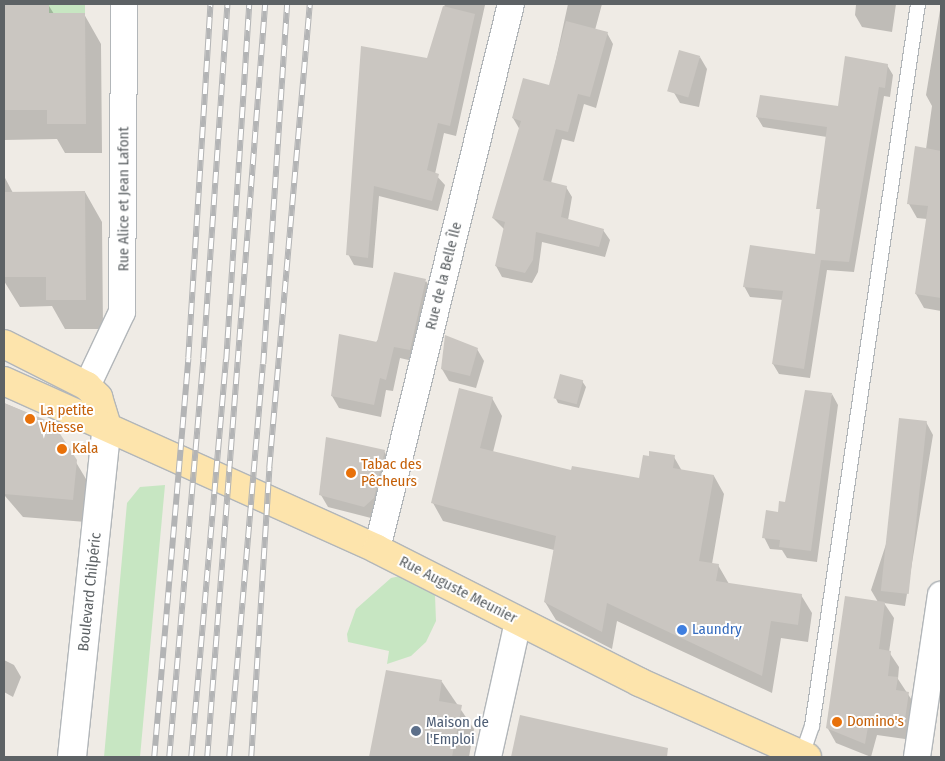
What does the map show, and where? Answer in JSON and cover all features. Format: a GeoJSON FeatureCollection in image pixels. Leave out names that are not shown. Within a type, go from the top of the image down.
{"type":"FeatureCollection","features":[{"type":"Feature","properties":{"kind":"main road"},"geometry":{"type":"LineString","coordinates":[[4,344],[88,386],[98,398],[107,426]]}},
{"type":"Feature","properties":{"kind":"main road","name":"Rue Auguste Meunier"},"geometry":{"type":"LineString","coordinates":[[4,381],[377,549],[518,622],[805,756]]}},
{"type":"Feature","properties":{"kind":"street","name":"Rue Alice et Jean Lafont"},"geometry":{"type":"LineString","coordinates":[[88,386],[122,312],[124,4]]}},
{"type":"Feature","properties":{"kind":"street","name":"Rue de la Belle Île"},"geometry":{"type":"LineString","coordinates":[[377,549],[511,4]]}},
{"type":"Feature","properties":{"kind":"street","name":"Boulevard Chilpéric"},"geometry":{"type":"LineString","coordinates":[[72,757],[107,426]]}},
{"type":"Feature","properties":{"kind":"street"},"geometry":{"type":"LineString","coordinates":[[918,757],[941,595]]}},
{"type":"Feature","properties":{"kind":"street"},"geometry":{"type":"LineString","coordinates":[[488,757],[518,622]]}},
{"type":"Feature","properties":{"kind":"lane"},"geometry":{"type":"LineString","coordinates":[[805,756],[811,731],[918,4]]}},
{"type":"Feature","properties":{"kind":"green space"},"geometry":{"type":"Polygon","coordinates":[[[49,4],[85,4],[85,13],[49,13],[49,4]]]}},
{"type":"Feature","properties":{"kind":"green space"},"geometry":{"type":"Polygon","coordinates":[[[165,485],[140,757],[104,757],[127,503],[140,487],[165,485]]]}},
{"type":"Feature","properties":{"kind":"green space"},"geometry":{"type":"Polygon","coordinates":[[[400,576],[435,595],[436,621],[426,642],[411,656],[387,664],[389,651],[348,642],[347,634],[356,609],[391,578],[400,576]]]}},
{"type":"Feature","properties":{"kind":"building"},"geometry":{"type":"Polygon","coordinates":[[[49,4],[49,13],[85,13],[86,124],[47,124],[47,110],[4,110],[4,5],[49,4]]]}},
{"type":"Feature","properties":{"kind":"building"},"geometry":{"type":"Polygon","coordinates":[[[443,6],[475,14],[450,126],[438,123],[427,170],[439,174],[432,201],[374,186],[368,258],[346,255],[361,46],[427,58],[443,6]]]}},
{"type":"Feature","properties":{"kind":"building"},"geometry":{"type":"Polygon","coordinates":[[[566,21],[608,32],[590,97],[578,94],[568,132],[556,129],[543,180],[567,186],[561,217],[604,229],[599,247],[536,232],[533,260],[525,273],[495,266],[505,222],[492,218],[521,121],[512,118],[523,78],[549,85],[566,21]]]}},
{"type":"Feature","properties":{"kind":"building"},"geometry":{"type":"Polygon","coordinates":[[[679,50],[700,56],[688,97],[667,91],[679,50]]]}},
{"type":"Feature","properties":{"kind":"building"},"geometry":{"type":"Polygon","coordinates":[[[845,56],[888,64],[885,88],[879,87],[849,262],[821,260],[804,369],[772,364],[783,291],[743,287],[750,245],[815,254],[820,209],[816,209],[827,127],[756,117],[760,95],[838,106],[845,56]]]}},
{"type":"Feature","properties":{"kind":"building"},"geometry":{"type":"Polygon","coordinates":[[[915,146],[941,151],[941,298],[915,294],[928,206],[907,204],[915,146]]]}},
{"type":"Feature","properties":{"kind":"building"},"geometry":{"type":"Polygon","coordinates":[[[85,191],[86,300],[46,300],[46,277],[4,277],[4,192],[85,191]]]}},
{"type":"Feature","properties":{"kind":"building"},"geometry":{"type":"Polygon","coordinates":[[[394,272],[426,279],[410,350],[394,347],[386,380],[380,378],[374,405],[331,396],[339,334],[377,342],[394,272]]]}},
{"type":"Feature","properties":{"kind":"building"},"geometry":{"type":"Polygon","coordinates":[[[445,335],[478,348],[470,376],[441,369],[445,335]]]}},
{"type":"Feature","properties":{"kind":"building"},"geometry":{"type":"Polygon","coordinates":[[[560,374],[583,380],[577,404],[554,398],[560,374]]]}},
{"type":"Feature","properties":{"kind":"building"},"geometry":{"type":"Polygon","coordinates":[[[459,388],[493,397],[480,448],[571,470],[572,466],[639,478],[643,455],[649,456],[649,451],[675,455],[673,468],[714,475],[699,561],[719,564],[716,581],[802,594],[798,625],[771,621],[762,676],[607,603],[602,632],[544,602],[556,536],[431,503],[459,388]]]}},
{"type":"Feature","properties":{"kind":"building"},"geometry":{"type":"Polygon","coordinates":[[[805,390],[832,393],[811,551],[779,547],[780,540],[762,538],[766,510],[778,512],[779,501],[785,502],[805,390]]]}},
{"type":"Feature","properties":{"kind":"building"},"geometry":{"type":"Polygon","coordinates":[[[4,403],[53,423],[77,460],[73,500],[4,494],[4,403]]]}},
{"type":"Feature","properties":{"kind":"building"},"geometry":{"type":"Polygon","coordinates":[[[899,418],[927,421],[909,594],[881,591],[899,418]]]}},
{"type":"Feature","properties":{"kind":"building","name":"Tabac des Pêcheurs"},"geometry":{"type":"Polygon","coordinates":[[[326,437],[385,450],[374,498],[364,507],[319,495],[326,437]]]}},
{"type":"Feature","properties":{"kind":"building"},"geometry":{"type":"Polygon","coordinates":[[[845,596],[885,602],[879,649],[891,651],[888,676],[898,677],[896,690],[909,692],[904,726],[869,721],[865,744],[826,728],[845,596]]]}},
{"type":"Feature","properties":{"kind":"building","name":"Maison de l'Emploi"},"geometry":{"type":"Polygon","coordinates":[[[386,670],[442,680],[439,701],[462,705],[452,757],[369,757],[386,670]]]}},
{"type":"Feature","properties":{"kind":"building"},"geometry":{"type":"Polygon","coordinates":[[[520,715],[668,748],[667,757],[511,757],[520,715]]]}},
{"type":"Feature","properties":{"kind":"railway"},"geometry":{"type":"LineString","coordinates":[[154,757],[188,358],[210,4]]}},
{"type":"Feature","properties":{"kind":"railway"},"geometry":{"type":"LineString","coordinates":[[169,757],[203,359],[227,4]]}},
{"type":"Feature","properties":{"kind":"railway"},"geometry":{"type":"LineString","coordinates":[[191,757],[226,360],[249,4]]}},
{"type":"Feature","properties":{"kind":"railway"},"geometry":{"type":"LineString","coordinates":[[207,757],[265,4]]}},
{"type":"Feature","properties":{"kind":"railway"},"geometry":{"type":"LineString","coordinates":[[229,757],[263,364],[287,4]]}},
{"type":"Feature","properties":{"kind":"railway"},"geometry":{"type":"LineString","coordinates":[[251,757],[269,468],[310,4]]}},
{"type":"Feature","properties":{"kind":"place","name":"La petite Vitesse"},"geometry":{"type":"Point","coordinates":[30,419]}},
{"type":"Feature","properties":{"kind":"place","name":"Kala"},"geometry":{"type":"Point","coordinates":[62,449]}},
{"type":"Feature","properties":{"kind":"place","name":"Tabac des Pêcheurs"},"geometry":{"type":"Point","coordinates":[351,473]}},
{"type":"Feature","properties":{"kind":"place","name":"Laundry"},"geometry":{"type":"Point","coordinates":[682,630]}},
{"type":"Feature","properties":{"kind":"place","name":"Domino's"},"geometry":{"type":"Point","coordinates":[837,722]}},
{"type":"Feature","properties":{"kind":"place","name":"Maison de l'Emploi"},"geometry":{"type":"Point","coordinates":[416,731]}}]}
